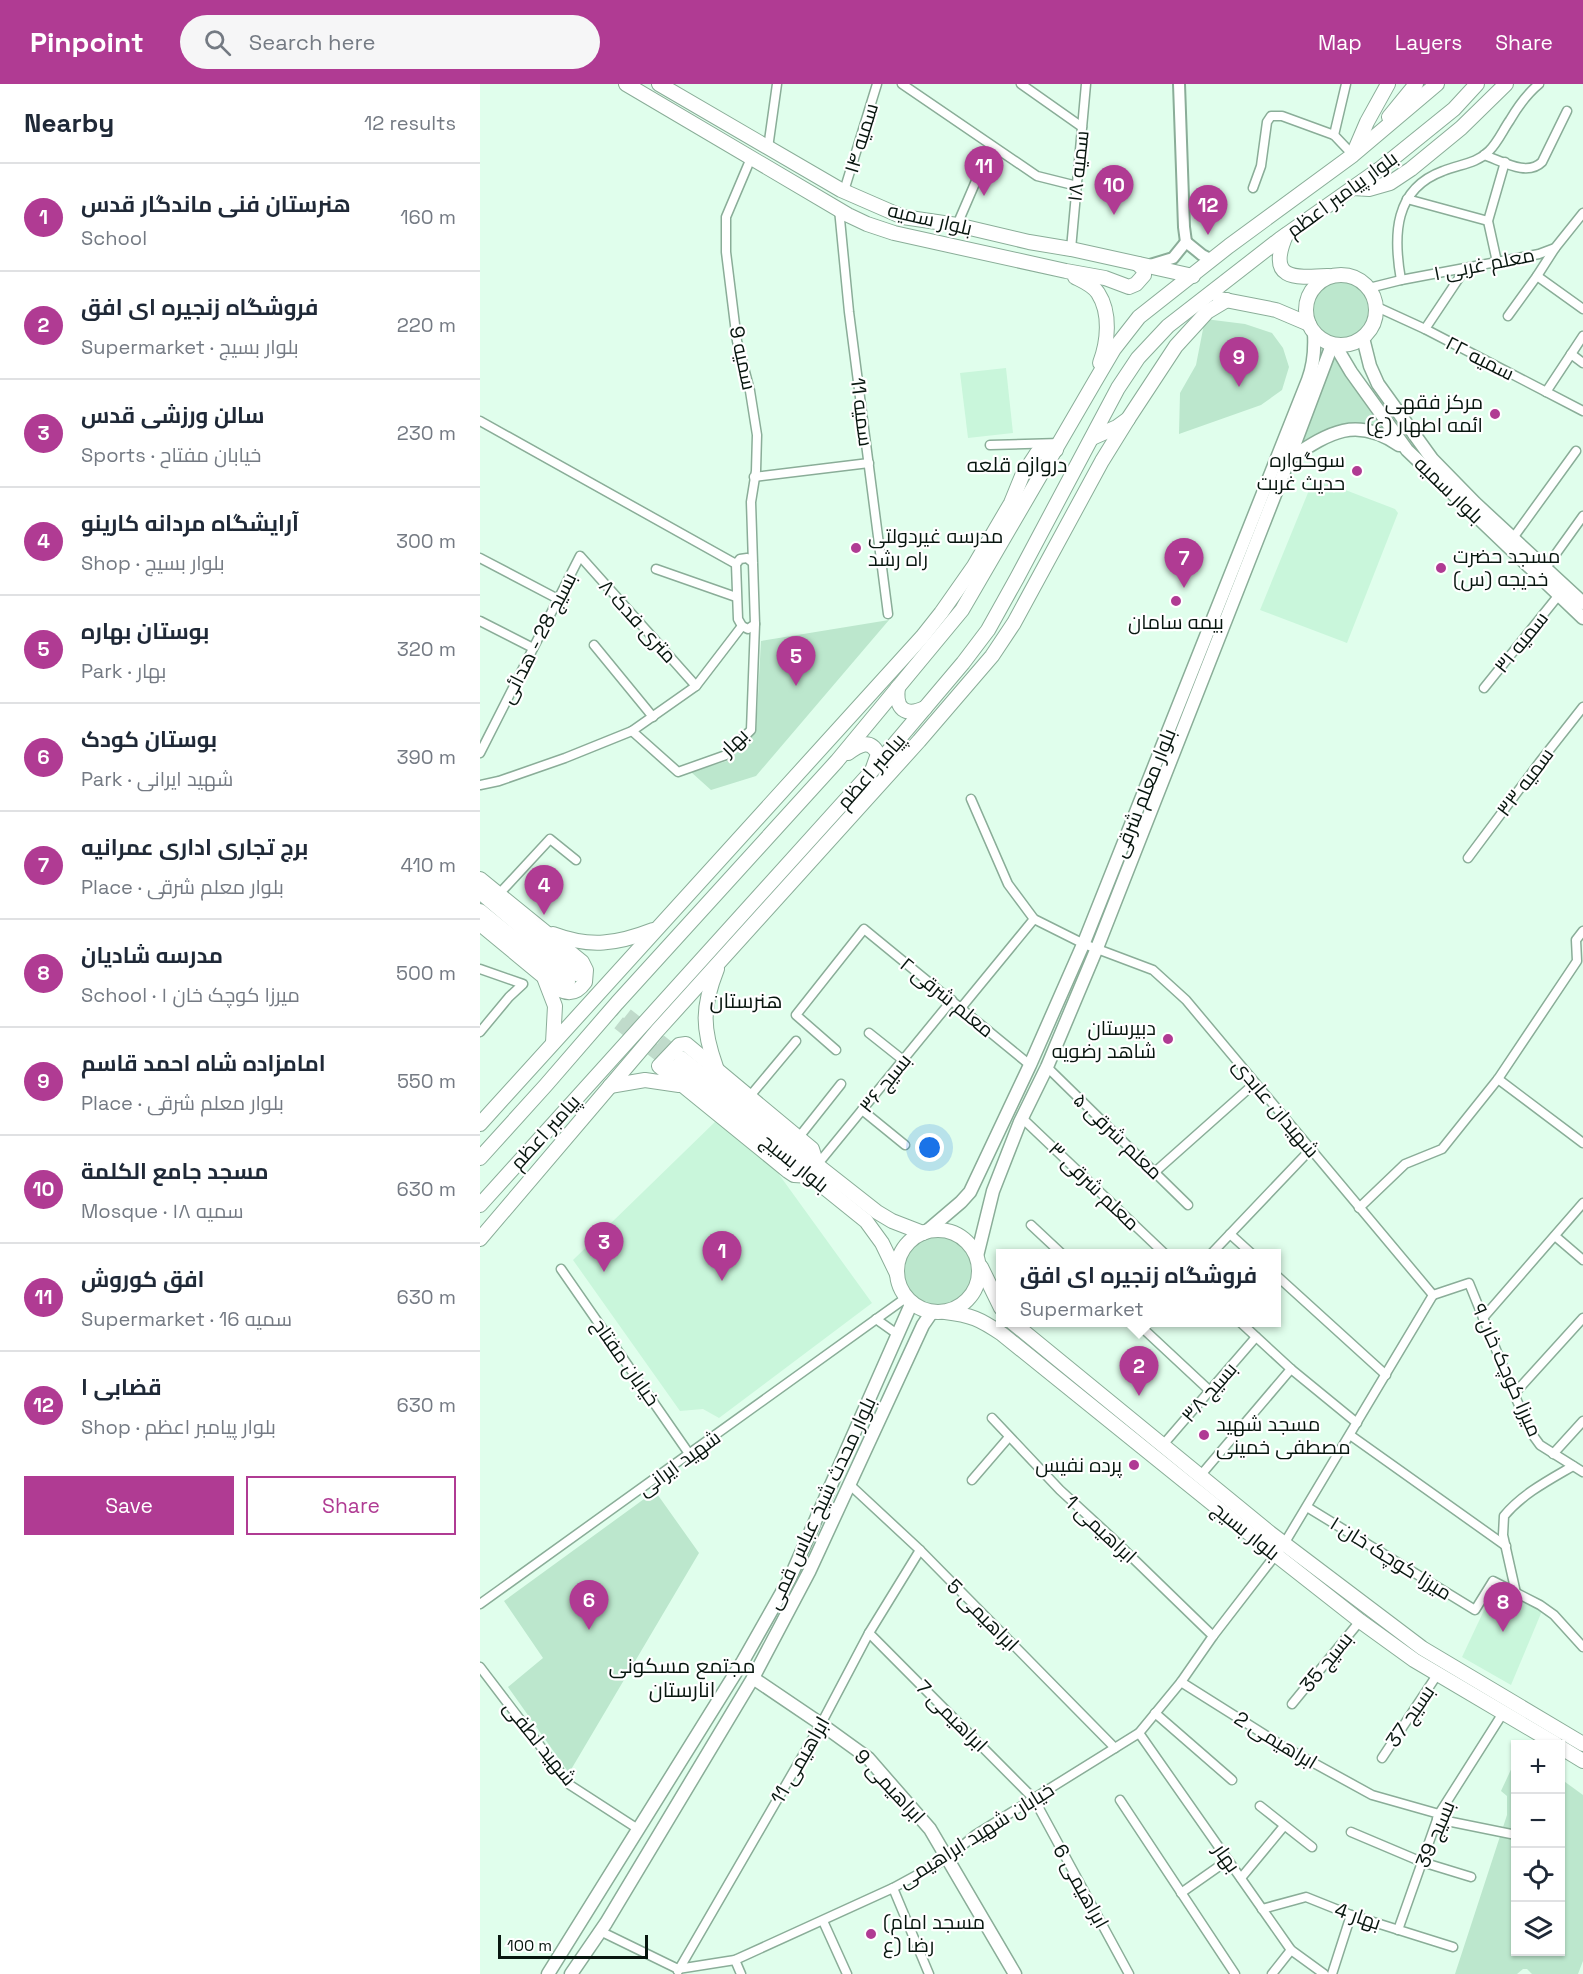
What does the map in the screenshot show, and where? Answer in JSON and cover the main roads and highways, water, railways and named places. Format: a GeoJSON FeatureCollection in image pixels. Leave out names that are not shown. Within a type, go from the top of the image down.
{"type":"FeatureCollection","features":[{"type":"Feature","properties":{"kind":"main road","name":"بلوار سمیه"},"geometry":{"type":"LineString","coordinates":[[626,84],[867,224],[894,233],[1105,278],[1129,287],[1136,284],[1144,275],[1142,265]]}},
{"type":"Feature","properties":{"kind":"main road","name":"بلوار سمیه"},"geometry":{"type":"LineString","coordinates":[[659,84],[844,191],[903,217],[957,225],[1193,276]]}},
{"type":"Feature","properties":{"kind":"main road"},"geometry":{"type":"LineString","coordinates":[[1353,155],[1367,122],[1388,84]]}},
{"type":"Feature","properties":{"kind":"main road"},"geometry":{"type":"LineString","coordinates":[[1371,139],[1416,84]]}},
{"type":"Feature","properties":{"kind":"main road","name":"بلوار پیامبر اعظم"},"geometry":{"type":"LineString","coordinates":[[1203,297],[1286,234],[1381,168],[1454,109],[1477,84]]}},
{"type":"Feature","properties":{"kind":"main road"},"geometry":{"type":"LineString","coordinates":[[1353,188],[1369,189],[1390,183],[1411,169],[1461,128],[1506,84]]}},
{"type":"Feature","properties":{"kind":"main road"},"geometry":{"type":"LineString","coordinates":[[1371,139],[1435,87]]}},
{"type":"Feature","properties":{"kind":"main road","name":"بلوار پیامبر اعظم"},"geometry":{"type":"LineString","coordinates":[[1172,291],[1371,139]]}},
{"type":"Feature","properties":{"kind":"main road"},"geometry":{"type":"LineString","coordinates":[[1203,297],[1276,310],[1311,329],[1322,340],[1333,345],[1354,344],[1363,338],[1371,329],[1376,318],[1377,307],[1369,288],[1362,281],[1342,274],[1308,277],[1289,275],[1282,268],[1278,259],[1286,234]]}},
{"type":"Feature","properties":{"kind":"main road"},"geometry":{"type":"LineString","coordinates":[[1066,271],[1090,285],[1099,294],[1104,309],[1107,325],[1104,353],[1094,383]]}},
{"type":"Feature","properties":{"kind":"main road"},"geometry":{"type":"LineString","coordinates":[[1311,329],[1306,305],[1309,295],[1322,280],[1331,276]]}},
{"type":"Feature","properties":{"kind":"main road","name":"پیامبر اعظم"},"geometry":{"type":"LineString","coordinates":[[480,1158],[837,761],[963,610],[1114,349],[1139,317],[1172,291]]}},
{"type":"Feature","properties":{"kind":"main road","name":"پیامبر اعظم"},"geometry":{"type":"LineString","coordinates":[[480,1205],[870,773],[988,630],[1118,388],[1138,358],[1168,326],[1203,297]]}},
{"type":"Feature","properties":{"kind":"main road"},"geometry":{"type":"LineString","coordinates":[[480,1239],[640,1051],[919,741],[992,656],[1014,623],[1102,461],[1176,346],[1208,312],[1227,300]]}},
{"type":"Feature","properties":{"kind":"main road"},"geometry":{"type":"LineString","coordinates":[[1176,346],[1190,307]]}},
{"type":"Feature","properties":{"kind":"main road","name":"بلوار معلم شرقی"},"geometry":{"type":"LineString","coordinates":[[925,1232],[970,1192],[1084,944],[1308,380],[1315,354],[1311,329]]}},
{"type":"Feature","properties":{"kind":"main road","name":"بلوار سمیه"},"geometry":{"type":"LineString","coordinates":[[1363,338],[1370,366],[1378,384],[1432,459],[1583,603]]}},
{"type":"Feature","properties":{"kind":"main road","name":"بلوار سمیه"},"geometry":{"type":"LineString","coordinates":[[1333,345],[1407,450],[1583,618]]}},
{"type":"Feature","properties":{"kind":"main road","name":"بلوار معلم شرقی"},"geometry":{"type":"LineString","coordinates":[[978,1259],[984,1219],[993,1191],[1022,1118],[1047,1067],[1097,948],[1333,345]]}},
{"type":"Feature","properties":{"kind":"main road"},"geometry":{"type":"LineString","coordinates":[[1092,438],[1117,427],[1128,419]]}},
{"type":"Feature","properties":{"kind":"main road"},"geometry":{"type":"LineString","coordinates":[[1289,459],[1319,440],[1345,430],[1374,431],[1407,450]]}},
{"type":"Feature","properties":{"kind":"main road"},"geometry":{"type":"LineString","coordinates":[[480,1124],[935,621],[974,566],[1011,503],[1022,476],[1037,453],[1058,446]]}},
{"type":"Feature","properties":{"kind":"main road"},"geometry":{"type":"LineString","coordinates":[[898,687],[900,707],[913,712],[925,708]]}},
{"type":"Feature","properties":{"kind":"main road"},"geometry":{"type":"LineString","coordinates":[[837,761],[856,747],[870,744],[874,746],[878,754],[870,773]]}},
{"type":"Feature","properties":{"kind":"main road"},"geometry":{"type":"LineString","coordinates":[[480,879],[582,962],[587,976],[581,988],[571,993],[560,990],[480,924]]}},
{"type":"Feature","properties":{"kind":"main road"},"geometry":{"type":"LineString","coordinates":[[480,892],[572,978],[480,911]]}},
{"type":"Feature","properties":{"kind":"main road"},"geometry":{"type":"LineString","coordinates":[[542,930],[570,940],[594,944],[616,942],[658,928]]}},
{"type":"Feature","properties":{"kind":"main road"},"geometry":{"type":"LineString","coordinates":[[717,1069],[708,1045],[705,1023],[708,992],[720,962]]}},
{"type":"Feature","properties":{"kind":"main road"},"geometry":{"type":"LineString","coordinates":[[545,978],[555,1006],[553,1043]]}},
{"type":"Feature","properties":{"kind":"main road"},"geometry":{"type":"LineString","coordinates":[[628,1042],[640,1051]]}},
{"type":"Feature","properties":{"kind":"main road"},"geometry":{"type":"LineString","coordinates":[[686,1044],[717,1069],[812,1149],[814,1170],[794,1175],[788,1171],[659,1066],[679,1045],[686,1044]]}},
{"type":"Feature","properties":{"kind":"main road","name":"بلوار بسیج"},"geometry":{"type":"LineString","coordinates":[[678,1062],[814,1170],[892,1221],[925,1232]]}},
{"type":"Feature","properties":{"kind":"main road"},"geometry":{"type":"LineString","coordinates":[[610,1086],[645,1080],[683,1086]]}},
{"type":"Feature","properties":{"kind":"main road","name":"بلوار بسیج"},"geometry":{"type":"LineString","coordinates":[[814,1170],[866,1221],[882,1243],[897,1274]]}},
{"type":"Feature","properties":{"kind":"main road"},"geometry":{"type":"LineString","coordinates":[[978,1259],[980,1276],[972,1294],[958,1308],[938,1312],[919,1308],[909,1300],[901,1288],[897,1274],[898,1260],[904,1247],[914,1237],[940,1229],[954,1232],[965,1239],[974,1250],[996,1297]]}},
{"type":"Feature","properties":{"kind":"main road","name":"بلوار محدث شیخ عباس قمی"},"geometry":{"type":"LineString","coordinates":[[548,1974],[743,1661],[790,1578],[897,1334],[909,1300]]}},
{"type":"Feature","properties":{"kind":"main road"},"geometry":{"type":"LineString","coordinates":[[571,1974],[600,1931],[753,1678],[809,1572],[923,1325],[938,1312]]}},
{"type":"Feature","properties":{"kind":"main road","name":"بلوار بسیج"},"geometry":{"type":"LineString","coordinates":[[938,1312],[969,1315],[985,1322],[1274,1545],[1360,1621],[1437,1675],[1549,1740]]}},
{"type":"Feature","properties":{"kind":"main road","name":"بلوار بسیج"},"geometry":{"type":"LineString","coordinates":[[1017,1327],[1200,1476],[1274,1545]]}},
{"type":"Feature","properties":{"kind":"main road","name":"بلوار بسیج"},"geometry":{"type":"LineString","coordinates":[[1294,1561],[1422,1648],[1583,1744]]}},
{"type":"Feature","properties":{"kind":"main road","name":"ابراهیمی 9"},"geometry":{"type":"LineString","coordinates":[[753,1678],[868,1758],[930,1829],[1015,1974]]}},
{"type":"Feature","properties":{"kind":"main road"},"geometry":{"type":"LineString","coordinates":[[1565,1750],[1583,1761]]}},
{"type":"Feature","properties":{"kind":"tunnel"},"geometry":{"type":"LineString","coordinates":[[577,976],[681,1058]]}},
{"type":"Feature","properties":{"kind":"tunnel"},"geometry":{"type":"LineString","coordinates":[[569,984],[674,1066]]}},
{"type":"Feature","properties":{"kind":"place","name":"افق کوروش"},"geometry":{"type":"Point","coordinates":[984,196]}},
{"type":"Feature","properties":{"kind":"place","name":"مسجد جامع الکلمة"},"geometry":{"type":"Point","coordinates":[1114,215]}},
{"type":"Feature","properties":{"kind":"place","name":"قضابی ا"},"geometry":{"type":"Point","coordinates":[1208,235]}},
{"type":"Feature","properties":{"kind":"place","name":"امامزاده شاه احمد قاسم"},"geometry":{"type":"Point","coordinates":[1239,387]}},
{"type":"Feature","properties":{"kind":"place","name":"مرکز فقهی ائمه اطهار (ع)"},"geometry":{"type":"Point","coordinates":[1495,414]}},
{"type":"Feature","properties":{"kind":"place","name":"سوگواره حدیث غربت"},"geometry":{"type":"Point","coordinates":[1357,471]}},
{"type":"Feature","properties":{"kind":"place","name":"مدرسه غیردولتی راه رشد"},"geometry":{"type":"Point","coordinates":[856,548]}},
{"type":"Feature","properties":{"kind":"place","name":"مسجد حضرت خدیجه (س)"},"geometry":{"type":"Point","coordinates":[1441,568]}},
{"type":"Feature","properties":{"kind":"place","name":"برج تجاری اداری عمرانیه"},"geometry":{"type":"Point","coordinates":[1184,588]}},
{"type":"Feature","properties":{"kind":"place","name":"بیمه سامان"},"geometry":{"type":"Point","coordinates":[1176,601]}},
{"type":"Feature","properties":{"kind":"place","name":"بوستان بهاره"},"geometry":{"type":"Point","coordinates":[796,686]}},
{"type":"Feature","properties":{"kind":"place","name":"آرایشگاه مردانه کارینو"},"geometry":{"type":"Point","coordinates":[544,915]}},
{"type":"Feature","properties":{"kind":"place","name":"دبیرستان شاهد رضویه"},"geometry":{"type":"Point","coordinates":[1168,1039]}},
{"type":"Feature","properties":{"kind":"place","name":"سالن ورزشی قدس"},"geometry":{"type":"Point","coordinates":[604,1272]}},
{"type":"Feature","properties":{"kind":"place","name":"هنرستان فنی ماندگار قدس"},"geometry":{"type":"Point","coordinates":[722,1281]}},
{"type":"Feature","properties":{"kind":"place","name":"فروشگاه زنجیره ای افق"},"geometry":{"type":"Point","coordinates":[1139,1396]}},
{"type":"Feature","properties":{"kind":"place","name":"مسجد شهید مصطفی خمینی"},"geometry":{"type":"Point","coordinates":[1204,1435]}},
{"type":"Feature","properties":{"kind":"place","name":"پرده نفیس"},"geometry":{"type":"Point","coordinates":[1134,1465]}},
{"type":"Feature","properties":{"kind":"place","name":"بوستان کودک"},"geometry":{"type":"Point","coordinates":[589,1630]}},
{"type":"Feature","properties":{"kind":"place","name":"مدرسه شادیان"},"geometry":{"type":"Point","coordinates":[1503,1632]}},
{"type":"Feature","properties":{"kind":"place","name":"(مسجد امام رضا (ع"},"geometry":{"type":"Point","coordinates":[871,1934]}},
{"type":"Feature","properties":{"kind":"district","name":"دروازه قلعه"},"geometry":{"type":"Point","coordinates":[1017,465]}},
{"type":"Feature","properties":{"kind":"district","name":"هنرستان"},"geometry":{"type":"Point","coordinates":[746,1001]}},
{"type":"Feature","properties":{"kind":"district","name":"مجتمع مسکونی انارستان"},"geometry":{"type":"Point","coordinates":[682,1678]}}]}
